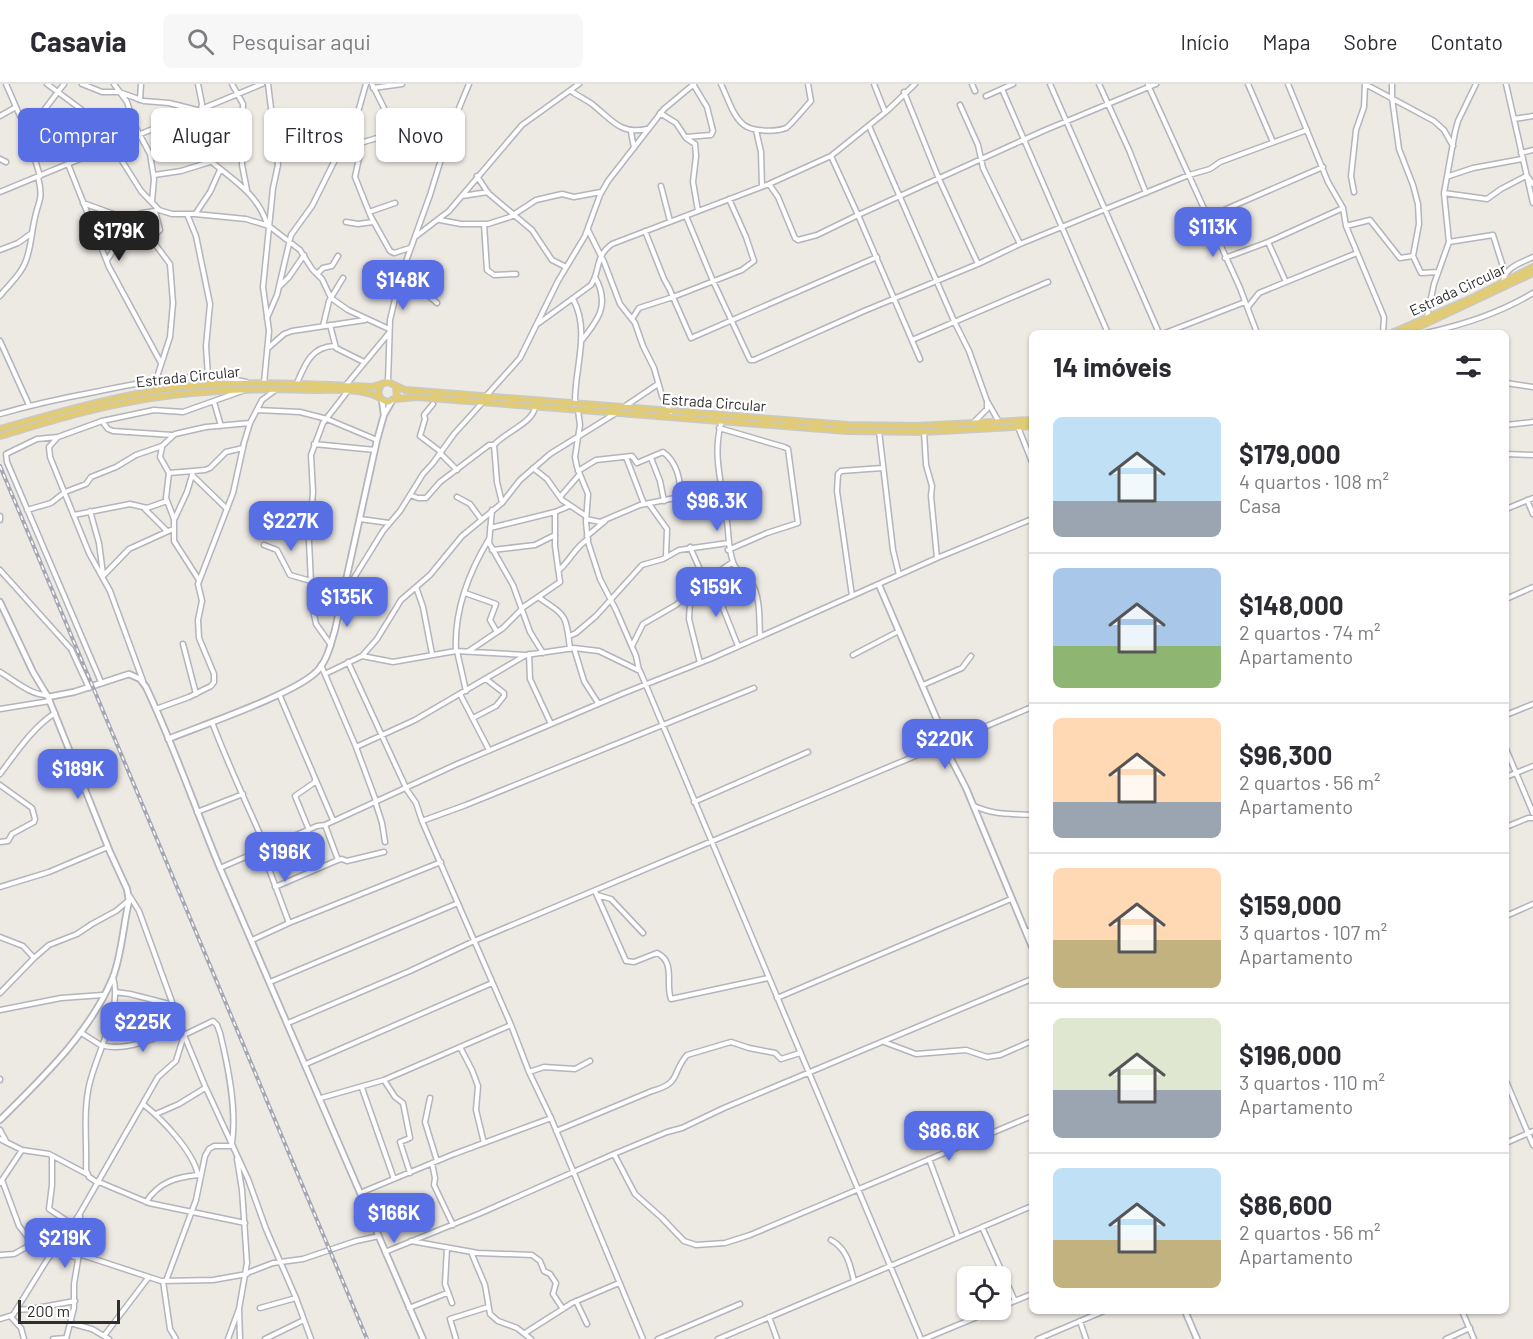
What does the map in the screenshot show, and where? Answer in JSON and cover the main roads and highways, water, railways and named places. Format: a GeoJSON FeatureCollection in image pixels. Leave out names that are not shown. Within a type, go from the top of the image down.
{"type":"FeatureCollection","features":[{"type":"Feature","properties":{"kind":"main road","name":"Estrada Circular"},"geometry":{"type":"LineString","coordinates":[[1399,330],[1533,267]]}},
{"type":"Feature","properties":{"kind":"main road","name":"Estrada Circular"},"geometry":{"type":"LineString","coordinates":[[1413,330],[1533,273]]}},
{"type":"Feature","properties":{"kind":"main road"},"geometry":{"type":"LineString","coordinates":[[388,382],[395,385],[398,391],[394,400],[386,402],[381,399],[378,392],[381,385],[388,382]]}},
{"type":"Feature","properties":{"kind":"main road","name":"Estrada Circular"},"geometry":{"type":"LineString","coordinates":[[2,432],[119,398],[190,386],[297,383],[368,393],[381,399]]}},
{"type":"Feature","properties":{"kind":"main road","name":"Estrada Circular"},"geometry":{"type":"LineString","coordinates":[[2,432],[133,401],[170,396],[246,389],[346,389],[381,385]]}},
{"type":"Feature","properties":{"kind":"main road","name":"Estrada Circular"},"geometry":{"type":"LineString","coordinates":[[395,385],[405,390],[848,425],[971,425],[1029,420]]}},
{"type":"Feature","properties":{"kind":"main road","name":"Estrada Circular"},"geometry":{"type":"LineString","coordinates":[[394,400],[409,397],[616,413],[721,424],[847,431],[924,432],[1029,426]]}},
{"type":"Feature","properties":{"kind":"railway"},"geometry":{"type":"LineString","coordinates":[[0,466],[367,1339]]}}]}
